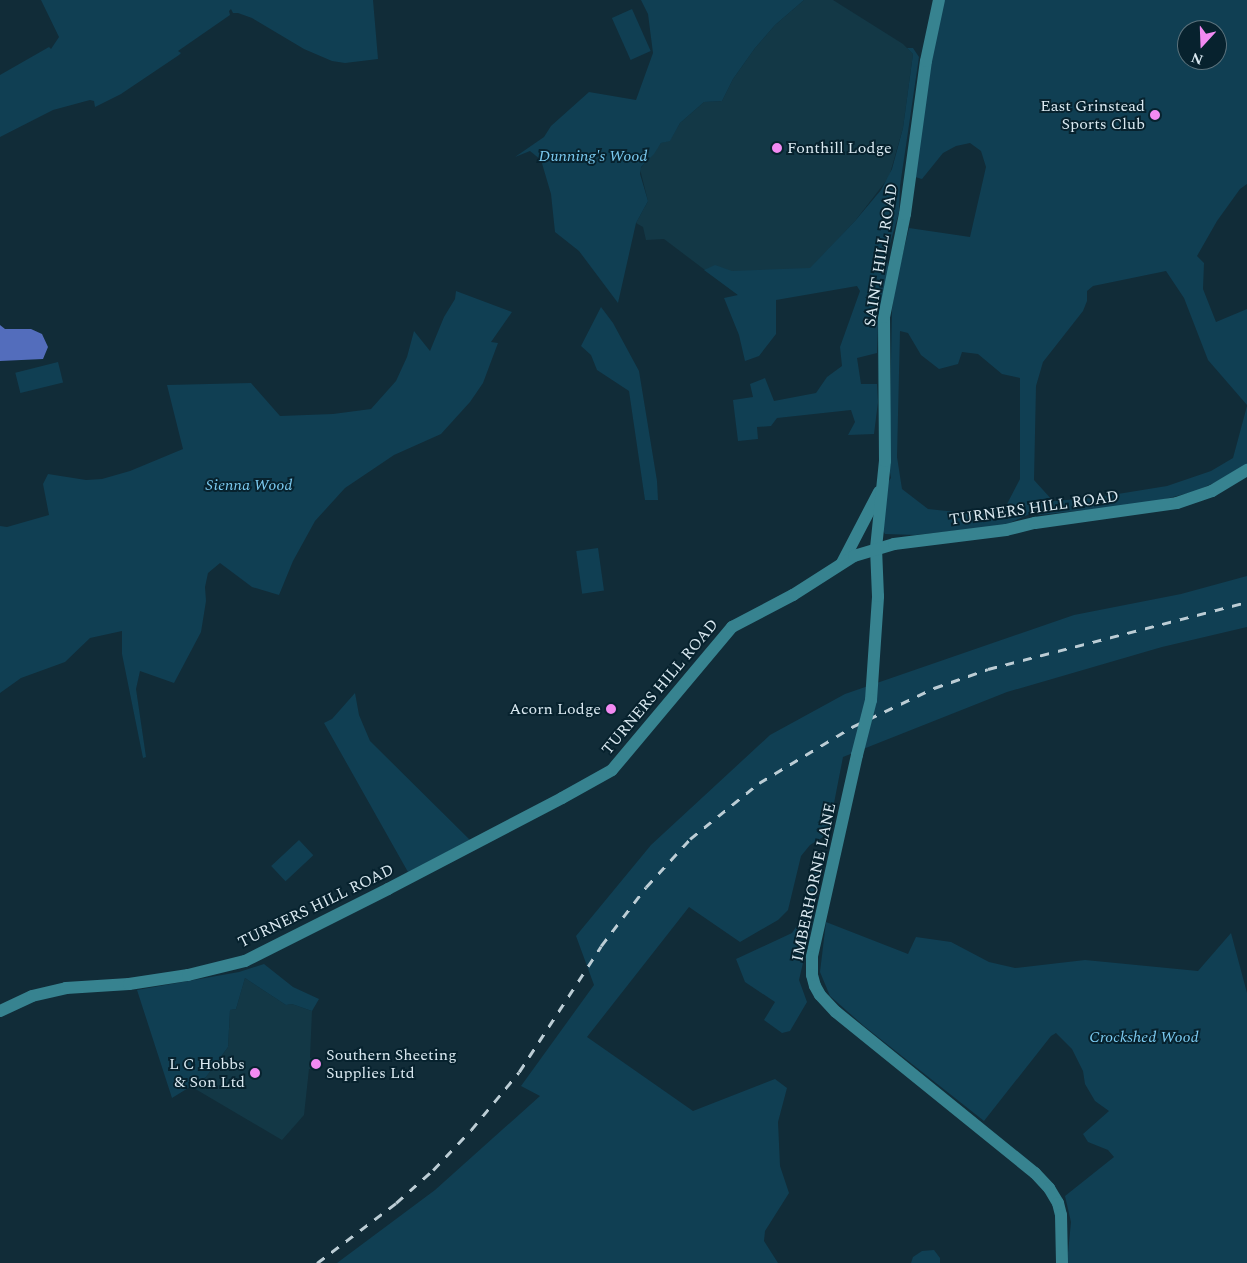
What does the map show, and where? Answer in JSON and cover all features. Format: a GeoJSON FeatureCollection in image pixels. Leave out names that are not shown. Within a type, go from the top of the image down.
{"type":"FeatureCollection","features":[{"type":"Feature","properties":{"kind":"street","name":"SAINT HILL ROAD"},"geometry":{"type":"LineString","coordinates":[[876,548],[885,461],[884,317],[905,214],[926,61],[939,0]]}},
{"type":"Feature","properties":{"kind":"street","name":"TURNERS HILL ROAD"},"geometry":{"type":"LineString","coordinates":[[0,1011],[32,996],[66,988],[130,984],[188,975],[245,961],[372,898],[554,802],[612,770],[732,626],[793,596],[854,556],[894,544],[1006,530],[1035,523],[1176,503],[1212,491],[1247,470]]}},
{"type":"Feature","properties":{"kind":"street"},"geometry":{"type":"LineString","coordinates":[[842,563],[883,485]]}},
{"type":"Feature","properties":{"kind":"street","name":"IMBERHORNE LANE"},"geometry":{"type":"LineString","coordinates":[[876,548],[878,596],[870,700],[812,957],[812,975],[820,995],[836,1012],[1050,1188],[1062,1215],[1062,1263]]}},
{"type":"Feature","properties":{"kind":"shaded area","name":"Fonthill Lodge"},"geometry":{"type":"Polygon","coordinates":[[[804,0],[833,0],[903,44],[913,54],[903,128],[889,177],[855,221],[811,268],[812,275],[738,295],[664,239],[646,240],[643,227],[636,223],[648,201],[640,169],[661,143],[670,140],[680,123],[704,102],[722,101],[733,79],[755,48],[775,25],[804,0]]]}},
{"type":"Feature","properties":{"kind":"shaded area"},"geometry":{"type":"Polygon","coordinates":[[[245,978],[286,1005],[292,1004],[312,1011],[310,1058],[322,1059],[321,1069],[309,1069],[304,1115],[282,1140],[192,1087],[206,1077],[228,1047],[230,1010],[236,1009],[245,978]]]}},
{"type":"Feature","properties":{"kind":"green space"},"geometry":{"type":"Polygon","coordinates":[[[41,0],[373,0],[378,59],[345,63],[332,61],[304,49],[252,18],[233,13],[231,9],[229,11],[230,15],[178,51],[181,53],[179,55],[121,94],[95,107],[94,101],[90,100],[53,110],[0,137],[0,75],[49,47],[51,49],[59,37],[41,0]]]}},
{"type":"Feature","properties":{"kind":"green space","name":"Dunning's Wood"},"geometry":{"type":"Polygon","coordinates":[[[641,0],[804,0],[775,25],[755,48],[733,79],[722,101],[704,102],[680,123],[670,141],[661,143],[654,154],[641,167],[640,174],[648,201],[636,223],[618,303],[579,251],[555,232],[551,194],[541,160],[530,151],[515,157],[544,137],[551,126],[589,92],[636,100],[653,53],[648,14],[641,0]]]}},
{"type":"Feature","properties":{"kind":"green space"},"geometry":{"type":"Polygon","coordinates":[[[944,0],[1247,0],[1247,184],[1240,189],[1217,221],[1197,256],[1204,263],[1203,289],[1216,322],[1247,309],[1247,405],[1208,360],[1184,298],[1166,271],[1093,286],[1087,291],[1087,301],[1083,311],[1043,362],[1036,386],[1034,480],[1053,501],[1093,498],[1167,486],[1211,471],[1233,458],[1247,406],[1247,465],[1238,472],[1196,491],[1150,503],[1040,515],[1032,513],[1005,525],[916,535],[885,534],[882,529],[888,482],[891,478],[889,467],[892,309],[896,282],[909,228],[970,237],[986,167],[981,151],[970,143],[956,146],[943,153],[922,179],[915,177],[930,65],[944,0]],[[900,331],[897,457],[902,489],[928,509],[966,513],[1006,506],[1020,479],[1020,378],[1002,374],[978,354],[962,352],[958,364],[939,369],[921,355],[908,333],[900,331]]]}},
{"type":"Feature","properties":{"kind":"green space"},"geometry":{"type":"Polygon","coordinates":[[[632,9],[651,51],[631,60],[612,18],[632,9]]]}},
{"type":"Feature","properties":{"kind":"green space"},"geometry":{"type":"Polygon","coordinates":[[[907,48],[913,48],[919,57],[900,186],[899,213],[886,257],[889,269],[878,327],[877,353],[857,358],[861,384],[877,384],[878,402],[874,434],[848,435],[855,422],[851,410],[777,418],[771,426],[757,427],[758,439],[738,441],[733,400],[753,397],[750,384],[765,378],[774,401],[816,393],[827,377],[842,366],[840,347],[860,291],[857,286],[776,300],[776,334],[759,356],[745,361],[739,335],[724,298],[738,295],[704,270],[715,265],[732,271],[810,268],[855,221],[881,190],[892,169],[903,128],[913,54],[907,48]]]}},
{"type":"Feature","properties":{"kind":"green space","name":"Sienna Wood"},"geometry":{"type":"Polygon","coordinates":[[[456,291],[512,312],[491,342],[498,343],[483,383],[470,402],[441,434],[394,455],[345,488],[315,521],[293,561],[279,595],[252,587],[220,563],[208,573],[201,632],[174,683],[140,671],[136,689],[146,757],[143,758],[122,654],[122,631],[90,638],[65,662],[21,678],[0,693],[0,526],[7,527],[49,515],[43,484],[48,474],[86,480],[102,479],[130,471],[183,449],[167,385],[251,383],[280,416],[333,414],[371,409],[396,381],[407,357],[414,331],[430,351],[444,317],[455,299],[456,291]]]}},
{"type":"Feature","properties":{"kind":"green space"},"geometry":{"type":"Polygon","coordinates":[[[601,307],[613,323],[639,371],[657,481],[658,500],[645,500],[629,391],[597,370],[591,355],[581,346],[601,307]]]}},
{"type":"Feature","properties":{"kind":"green space"},"geometry":{"type":"Polygon","coordinates":[[[58,362],[63,382],[20,393],[15,373],[58,362]]]}},
{"type":"Feature","properties":{"kind":"green space"},"geometry":{"type":"Polygon","coordinates":[[[598,548],[604,591],[582,594],[576,551],[598,548]]]}},
{"type":"Feature","properties":{"kind":"green space"},"geometry":{"type":"Polygon","coordinates":[[[1247,576],[1247,627],[1162,647],[1007,692],[843,757],[828,834],[810,845],[801,856],[788,910],[778,920],[740,942],[689,907],[587,1037],[693,1111],[775,1079],[787,1088],[778,1122],[780,1166],[789,1193],[765,1231],[764,1241],[778,1263],[337,1263],[435,1190],[540,1096],[521,1086],[594,985],[576,936],[651,845],[770,735],[845,694],[1074,615],[1181,594],[1247,576]]]}},
{"type":"Feature","properties":{"kind":"green space"},"geometry":{"type":"Polygon","coordinates":[[[355,693],[359,715],[370,741],[470,840],[408,872],[324,723],[332,719],[355,693]]]}},
{"type":"Feature","properties":{"kind":"green space"},"geometry":{"type":"Polygon","coordinates":[[[299,840],[313,855],[286,881],[271,866],[299,840]]]}},
{"type":"Feature","properties":{"kind":"green space"},"geometry":{"type":"Polygon","coordinates":[[[820,871],[814,916],[799,980],[807,1002],[790,1031],[782,1033],[764,1020],[775,1002],[745,982],[736,959],[792,933],[806,912],[809,877],[814,872],[820,871]]]}},
{"type":"Feature","properties":{"kind":"green space","name":"Crockshed Wood"},"geometry":{"type":"Polygon","coordinates":[[[826,922],[908,954],[916,937],[951,942],[989,962],[1015,968],[1085,960],[1198,971],[1231,933],[1247,993],[1247,1263],[1067,1263],[1071,1222],[1065,1196],[1114,1157],[1108,1150],[1088,1142],[1083,1134],[1109,1111],[1095,1101],[1085,1084],[1083,1071],[1072,1049],[1056,1033],[1051,1036],[984,1121],[864,1026],[830,996],[820,972],[826,922]]]}},
{"type":"Feature","properties":{"kind":"green space"},"geometry":{"type":"Polygon","coordinates":[[[264,964],[293,987],[319,999],[312,1011],[292,1004],[286,1005],[245,978],[236,1009],[230,1010],[228,1047],[206,1077],[172,1098],[137,990],[239,972],[264,964]]]}},
{"type":"Feature","properties":{"kind":"green space"},"geometry":{"type":"Polygon","coordinates":[[[934,1250],[940,1258],[940,1263],[911,1263],[913,1257],[922,1251],[934,1250]]]}},
{"type":"Feature","properties":{"kind":"water"},"geometry":{"type":"Polygon","coordinates":[[[0,325],[5,329],[31,329],[42,334],[48,347],[43,359],[0,361],[0,325]]]}},
{"type":"Feature","properties":{"kind":"railway"},"geometry":{"type":"LineString","coordinates":[[317,1263],[396,1203],[433,1170],[471,1130],[519,1072],[601,946],[646,887],[690,839],[759,783],[852,727],[934,688],[988,669],[1247,602]]}},
{"type":"Feature","properties":{"kind":"place","name":"East Grinstead Sports Club"},"geometry":{"type":"Point","coordinates":[1155,115]}},
{"type":"Feature","properties":{"kind":"place","name":"Fonthill Lodge"},"geometry":{"type":"Point","coordinates":[777,148]}},
{"type":"Feature","properties":{"kind":"place","name":"Acorn Lodge"},"geometry":{"type":"Point","coordinates":[611,709]}},
{"type":"Feature","properties":{"kind":"place","name":"Southern Sheeting Supplies Ltd"},"geometry":{"type":"Point","coordinates":[316,1064]}},
{"type":"Feature","properties":{"kind":"place","name":"L C Hobbs & Son Ltd"},"geometry":{"type":"Point","coordinates":[255,1073]}}]}
